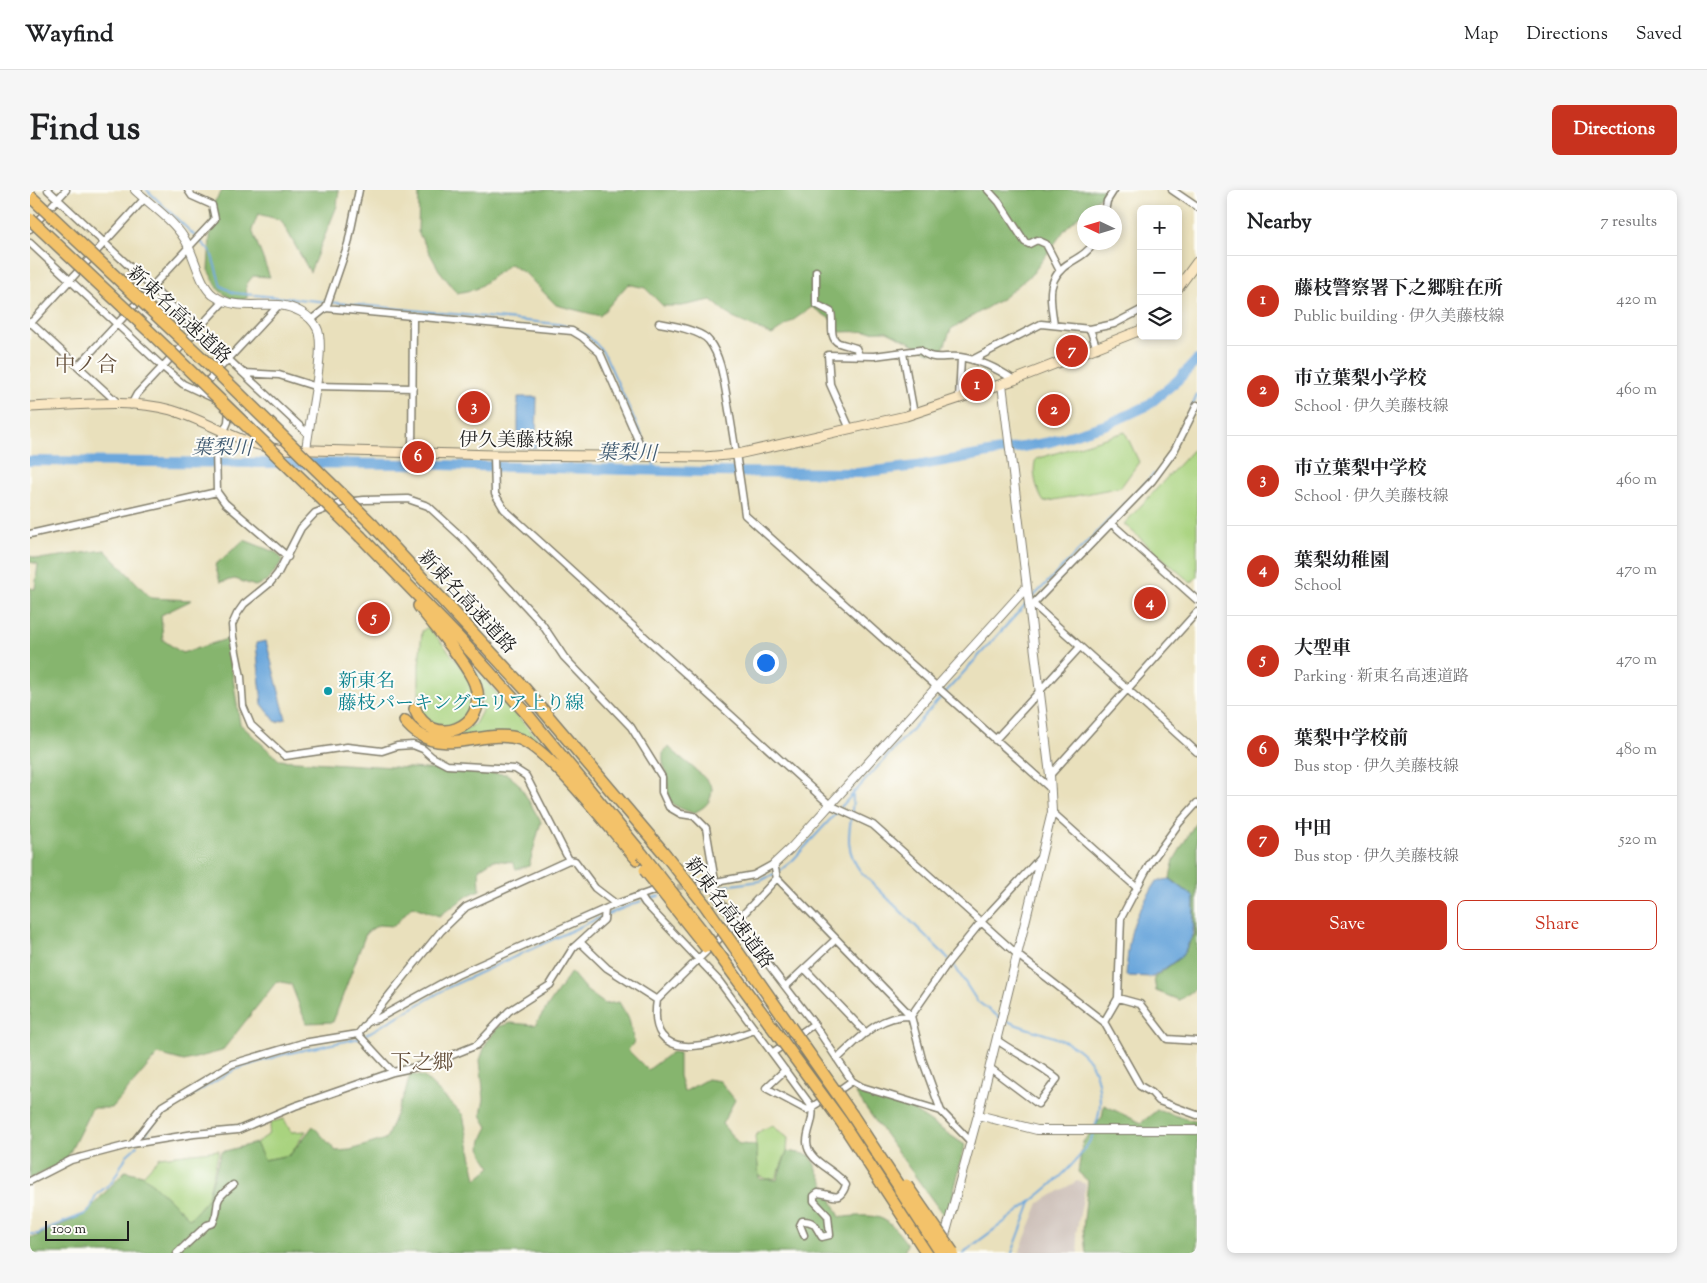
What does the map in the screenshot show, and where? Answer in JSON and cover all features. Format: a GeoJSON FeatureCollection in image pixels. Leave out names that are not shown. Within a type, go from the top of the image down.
{"type":"FeatureCollection","features":[{"type":"Feature","properties":{"kind":"highway","name":"新東名高速道路"},"geometry":{"type":"LineString","coordinates":[[30,196],[222,377],[373,525],[525,689],[706,905],[877,1152],[903,1186],[940,1253]]}},
{"type":"Feature","properties":{"kind":"highway","name":"新東名高速道路"},"geometry":{"type":"LineString","coordinates":[[30,219],[151,332],[361,537],[457,636],[520,707],[750,995],[841,1121],[927,1253]]}},
{"type":"Feature","properties":{"kind":"highway"},"geometry":{"type":"LineString","coordinates":[[395,573],[466,668],[475,683],[478,696],[478,707],[474,718],[462,726],[445,732],[430,728],[418,717],[415,709]]}},
{"type":"Feature","properties":{"kind":"highway"},"geometry":{"type":"LineString","coordinates":[[405,722],[420,735],[443,742],[501,736],[518,738],[530,744],[575,787],[640,856]]}},
{"type":"Feature","properties":{"kind":"highway"},"geometry":{"type":"LineString","coordinates":[[903,1186],[952,1253]]}},
{"type":"Feature","properties":{"kind":"main road"},"geometry":{"type":"LineString","coordinates":[[1182,283],[1197,262]]}},
{"type":"Feature","properties":{"kind":"main road","name":"伊久美藤枝線"},"geometry":{"type":"LineString","coordinates":[[30,407],[131,404],[172,410],[222,432],[269,448],[306,451],[412,454],[738,457],[914,414],[1014,380],[1137,332]]}},
{"type":"Feature","properties":{"kind":"street"},"geometry":{"type":"LineString","coordinates":[[48,190],[307,432]]}},
{"type":"Feature","properties":{"kind":"street"},"geometry":{"type":"LineString","coordinates":[[30,228],[66,190]]}},
{"type":"Feature","properties":{"kind":"street"},"geometry":{"type":"LineString","coordinates":[[135,190],[172,224],[189,246],[203,281],[211,293],[224,302],[246,306],[279,305],[301,312],[318,329],[320,342],[306,451]]}},
{"type":"Feature","properties":{"kind":"street"},"geometry":{"type":"LineString","coordinates":[[78,366],[215,219],[216,212],[212,205],[192,196],[188,190]]}},
{"type":"Feature","properties":{"kind":"street"},"geometry":{"type":"LineString","coordinates":[[311,320],[326,308],[348,244],[359,190]]}},
{"type":"Feature","properties":{"kind":"street"},"geometry":{"type":"LineString","coordinates":[[988,190],[999,202],[1025,242],[1029,244],[1038,240],[1046,244],[1060,271]]}},
{"type":"Feature","properties":{"kind":"street"},"geometry":{"type":"LineString","coordinates":[[1106,205],[1114,190]]}},
{"type":"Feature","properties":{"kind":"street"},"geometry":{"type":"LineString","coordinates":[[1172,190],[1197,207]]}},
{"type":"Feature","properties":{"kind":"street"},"geometry":{"type":"LineString","coordinates":[[120,404],[30,323],[105,244],[145,198]]}},
{"type":"Feature","properties":{"kind":"street"},"geometry":{"type":"LineString","coordinates":[[30,243],[183,384],[217,400],[228,408],[230,414],[222,432],[216,455],[217,492],[226,503],[288,557]]}},
{"type":"Feature","properties":{"kind":"street"},"geometry":{"type":"LineString","coordinates":[[1054,324],[1050,286],[1052,279],[1066,265],[1084,256],[1089,250]]}},
{"type":"Feature","properties":{"kind":"street"},"geometry":{"type":"LineString","coordinates":[[816,270],[816,304],[831,312],[834,319],[833,337],[837,342],[856,348],[859,355]]}},
{"type":"Feature","properties":{"kind":"street"},"geometry":{"type":"LineString","coordinates":[[131,404],[137,394],[164,368],[224,302]]}},
{"type":"Feature","properties":{"kind":"street"},"geometry":{"type":"LineString","coordinates":[[198,392],[279,305]]}},
{"type":"Feature","properties":{"kind":"street"},"geometry":{"type":"LineString","coordinates":[[326,308],[557,328],[572,331],[600,353],[645,456]]}},
{"type":"Feature","properties":{"kind":"street"},"geometry":{"type":"LineString","coordinates":[[972,360],[1041,324],[1090,329],[1114,324],[1137,312]]}},
{"type":"Feature","properties":{"kind":"street"},"geometry":{"type":"LineString","coordinates":[[412,454],[413,316]]}},
{"type":"Feature","properties":{"kind":"street"},"geometry":{"type":"LineString","coordinates":[[659,322],[694,332],[708,340],[722,373],[738,457],[745,515],[1051,789]]}},
{"type":"Feature","properties":{"kind":"street"},"geometry":{"type":"LineString","coordinates":[[1090,329],[1097,349]]}},
{"type":"Feature","properties":{"kind":"street"},"geometry":{"type":"LineString","coordinates":[[850,429],[830,384],[828,355],[902,353],[915,350],[937,359],[961,358],[972,360],[1000,371],[1014,380]]}},
{"type":"Feature","properties":{"kind":"street"},"geometry":{"type":"LineString","coordinates":[[902,353],[914,414]]}},
{"type":"Feature","properties":{"kind":"street"},"geometry":{"type":"LineString","coordinates":[[959,399],[961,358]]}},
{"type":"Feature","properties":{"kind":"street"},"geometry":{"type":"LineString","coordinates":[[245,373],[279,374],[314,386],[413,388]]}},
{"type":"Feature","properties":{"kind":"street"},"geometry":{"type":"LineString","coordinates":[[940,1253],[998,1040],[1052,812],[1050,775],[1031,605],[1026,588],[1010,437],[1002,384]]}},
{"type":"Feature","properties":{"kind":"street"},"geometry":{"type":"LineString","coordinates":[[1031,605],[1167,462],[1197,405]]}},
{"type":"Feature","properties":{"kind":"street"},"geometry":{"type":"LineString","coordinates":[[494,455],[493,481],[495,494],[504,509],[830,805],[845,814],[873,825],[1019,956],[1104,1022],[1140,1086],[1152,1093],[1159,1101],[1197,1114]]}},
{"type":"Feature","properties":{"kind":"street"},"geometry":{"type":"LineString","coordinates":[[30,534],[217,492]]}},
{"type":"Feature","properties":{"kind":"street"},"geometry":{"type":"LineString","coordinates":[[569,860],[526,776],[516,769],[447,765],[432,757],[423,749],[408,745],[382,751],[347,747],[285,756],[252,724],[243,706],[241,677],[232,625],[244,604],[270,583],[288,557],[294,542],[308,519],[326,508],[344,502],[364,500],[408,499],[436,510],[542,624],[564,656],[631,727],[662,777],[662,792],[669,807],[681,814],[694,816],[706,828],[718,898],[814,1024],[852,1081],[862,1087],[941,1111]]}},
{"type":"Feature","properties":{"kind":"street"},"geometry":{"type":"LineString","coordinates":[[1111,523],[1197,600]]}},
{"type":"Feature","properties":{"kind":"street"},"geometry":{"type":"LineString","coordinates":[[699,885],[754,875],[774,864],[791,848],[1026,588]]}},
{"type":"Feature","properties":{"kind":"street"},"geometry":{"type":"LineString","coordinates":[[1031,605],[1197,752]]}},
{"type":"Feature","properties":{"kind":"street"},"geometry":{"type":"LineString","coordinates":[[1050,775],[1197,612]]}},
{"type":"Feature","properties":{"kind":"street"},"geometry":{"type":"LineString","coordinates":[[995,740],[1080,647]]}},
{"type":"Feature","properties":{"kind":"street"},"geometry":{"type":"LineString","coordinates":[[1104,1022],[1118,998],[1121,918],[1136,887],[1179,823],[1197,803]]}},
{"type":"Feature","properties":{"kind":"street"},"geometry":{"type":"LineString","coordinates":[[1052,812],[1136,887]]}},
{"type":"Feature","properties":{"kind":"street"},"geometry":{"type":"LineString","coordinates":[[911,1016],[947,964],[981,922],[1043,856]]}},
{"type":"Feature","properties":{"kind":"street"},"geometry":{"type":"LineString","coordinates":[[132,1144],[162,1106],[232,1064],[303,1044],[358,1034],[441,931],[466,907],[569,860],[575,861],[594,888],[616,904]]}},
{"type":"Feature","properties":{"kind":"street"},"geometry":{"type":"LineString","coordinates":[[774,864],[777,878],[911,1016],[922,1059],[941,1111],[971,1142]]}},
{"type":"Feature","properties":{"kind":"street"},"geometry":{"type":"LineString","coordinates":[[755,1030],[703,1046],[680,1046],[662,1037],[657,1031],[656,1000],[736,922],[777,878]]}},
{"type":"Feature","properties":{"kind":"street"},"geometry":{"type":"LineString","coordinates":[[368,1021],[377,1019],[457,975],[616,904],[656,890]]}},
{"type":"Feature","properties":{"kind":"street"},"geometry":{"type":"LineString","coordinates":[[640,895],[645,903],[719,981],[812,1107],[814,1117],[810,1126],[808,1148],[818,1161],[843,1179],[846,1185],[838,1196],[833,1198],[818,1193],[814,1196],[814,1201],[828,1216],[830,1235],[822,1237],[818,1226],[807,1220],[802,1221],[800,1225],[804,1235]]}},
{"type":"Feature","properties":{"kind":"street"},"geometry":{"type":"LineString","coordinates":[[30,1181],[71,1160],[132,1144],[194,1134],[238,1130],[295,1106],[393,1072],[417,1068],[477,1045],[509,1011],[550,985],[574,948],[604,920],[606,910]]}},
{"type":"Feature","properties":{"kind":"street"},"geometry":{"type":"LineString","coordinates":[[786,986],[836,939]]}},
{"type":"Feature","properties":{"kind":"street"},"geometry":{"type":"LineString","coordinates":[[581,943],[607,968],[656,1000]]}},
{"type":"Feature","properties":{"kind":"street"},"geometry":{"type":"LineString","coordinates":[[805,969],[866,1033]]}},
{"type":"Feature","properties":{"kind":"street"},"geometry":{"type":"LineString","coordinates":[[1118,998],[1140,1004],[1167,1039],[1197,1041]]}},
{"type":"Feature","properties":{"kind":"street"},"geometry":{"type":"LineString","coordinates":[[837,1059],[883,1020],[899,1016],[911,1016]]}},
{"type":"Feature","properties":{"kind":"street"},"geometry":{"type":"LineString","coordinates":[[772,1052],[814,1024]]}},
{"type":"Feature","properties":{"kind":"street"},"geometry":{"type":"LineString","coordinates":[[358,1034],[393,1072]]}},
{"type":"Feature","properties":{"kind":"street"},"geometry":{"type":"LineString","coordinates":[[990,1068],[1038,1104],[1057,1079],[998,1040]]}},
{"type":"Feature","properties":{"kind":"street"},"geometry":{"type":"LineString","coordinates":[[785,1070],[766,1088],[807,1110],[852,1081]]}},
{"type":"Feature","properties":{"kind":"street"},"geometry":{"type":"LineString","coordinates":[[978,1115],[1037,1130],[1197,1130]]}},
{"type":"Feature","properties":{"kind":"street"},"geometry":{"type":"LineString","coordinates":[[177,1253],[207,1225],[213,1223],[216,1202],[232,1185]]}},
{"type":"Feature","properties":{"kind":"shaded area"},"geometry":{"type":"Polygon","coordinates":[[[1077,1181],[1086,1184],[1076,1233],[1079,1253],[1019,1253],[1039,1203],[1077,1181]]]}},
{"type":"Feature","properties":{"kind":"green space"},"geometry":{"type":"Polygon","coordinates":[[[223,190],[339,190],[337,206],[310,272],[281,220],[258,214],[252,230],[270,277],[253,276],[246,285],[247,298],[235,302],[219,290],[208,270],[212,205],[223,190]]]}},
{"type":"Feature","properties":{"kind":"green space"},"geometry":{"type":"Polygon","coordinates":[[[419,190],[1107,190],[1091,205],[1077,205],[1077,218],[1066,228],[1033,273],[1003,298],[951,329],[942,352],[929,352],[887,331],[837,332],[835,322],[812,307],[772,335],[733,318],[711,300],[682,306],[663,306],[645,288],[628,284],[600,316],[556,305],[526,274],[510,264],[476,289],[457,293],[439,270],[418,232],[419,190]]]}},
{"type":"Feature","properties":{"kind":"green space"},"geometry":{"type":"Polygon","coordinates":[[[1125,432],[1139,462],[1121,487],[1044,502],[1036,481],[1034,469],[1036,459],[1125,432]]]}},
{"type":"Feature","properties":{"kind":"green space"},"geometry":{"type":"Polygon","coordinates":[[[1197,445],[1197,577],[1191,583],[1124,524],[1197,445]]]}},
{"type":"Feature","properties":{"kind":"green space"},"geometry":{"type":"Polygon","coordinates":[[[244,540],[277,553],[283,560],[268,581],[255,586],[235,579],[220,582],[215,565],[244,540]]]}},
{"type":"Feature","properties":{"kind":"green space"},"geometry":{"type":"Polygon","coordinates":[[[105,550],[151,598],[192,600],[161,615],[163,640],[182,653],[227,639],[240,724],[279,760],[507,774],[519,784],[541,822],[529,866],[516,869],[512,862],[493,860],[479,869],[480,890],[469,895],[439,916],[412,906],[394,926],[378,925],[366,933],[333,1022],[306,1023],[291,984],[277,981],[222,1051],[184,1061],[158,1054],[112,1108],[92,1108],[66,1160],[30,1179],[30,588],[35,589],[38,564],[30,562],[30,556],[39,559],[105,550]]]}},
{"type":"Feature","properties":{"kind":"green space"},"geometry":{"type":"Polygon","coordinates":[[[428,627],[460,665],[472,689],[472,699],[467,717],[446,728],[432,724],[419,711],[419,665],[422,631],[428,627]]]}},
{"type":"Feature","properties":{"kind":"green space"},"geometry":{"type":"Polygon","coordinates":[[[472,666],[540,741],[537,743],[454,736],[475,724],[482,711],[483,690],[472,666]]]}},
{"type":"Feature","properties":{"kind":"green space"},"geometry":{"type":"Polygon","coordinates":[[[669,747],[705,778],[712,788],[711,798],[707,804],[693,813],[683,810],[672,803],[668,795],[663,753],[669,747]]]}},
{"type":"Feature","properties":{"kind":"green space"},"geometry":{"type":"Polygon","coordinates":[[[1197,820],[1197,988],[1179,1000],[1156,991],[1154,978],[1182,956],[1195,934],[1194,897],[1170,878],[1174,860],[1197,820]]]}},
{"type":"Feature","properties":{"kind":"green space"},"geometry":{"type":"Polygon","coordinates":[[[571,972],[587,991],[605,1004],[619,1002],[629,1019],[634,1042],[628,1050],[648,1070],[672,1052],[679,1053],[679,1076],[684,1092],[707,1079],[720,1081],[735,1100],[722,1124],[739,1144],[756,1145],[759,1179],[777,1180],[787,1151],[810,1155],[840,1217],[872,1216],[886,1221],[907,1244],[904,1253],[30,1253],[30,1237],[35,1237],[85,1214],[125,1171],[143,1175],[190,1219],[207,1200],[221,1152],[256,1143],[264,1160],[290,1155],[313,1126],[336,1151],[350,1150],[386,1139],[406,1090],[410,1074],[424,1077],[463,1115],[476,1179],[491,1167],[484,1157],[481,1148],[481,1143],[488,1127],[481,1115],[484,1099],[480,1060],[486,1043],[498,1027],[510,1023],[535,1025],[571,972]]]}},
{"type":"Feature","properties":{"kind":"green space"},"geometry":{"type":"Polygon","coordinates":[[[855,1093],[908,1107],[965,1145],[949,1211],[944,1216],[855,1093]]]}},
{"type":"Feature","properties":{"kind":"green space"},"geometry":{"type":"Polygon","coordinates":[[[1104,1105],[1141,1123],[1157,1110],[1197,1122],[1197,1253],[1086,1253],[1083,1229],[1088,1181],[1078,1172],[1083,1142],[1102,1117],[1104,1105]]]}},
{"type":"Feature","properties":{"kind":"green space"},"geometry":{"type":"Polygon","coordinates":[[[284,1119],[291,1132],[306,1131],[290,1155],[264,1160],[256,1143],[268,1135],[271,1122],[284,1119]]]}},
{"type":"Feature","properties":{"kind":"green space"},"geometry":{"type":"Polygon","coordinates":[[[773,1126],[788,1138],[787,1151],[776,1178],[768,1179],[759,1176],[755,1136],[763,1129],[773,1126]]]}},
{"type":"Feature","properties":{"kind":"green space"},"geometry":{"type":"Polygon","coordinates":[[[219,1150],[207,1200],[190,1219],[143,1175],[160,1157],[219,1150]]]}},
{"type":"Feature","properties":{"kind":"water"},"geometry":{"type":"Polygon","coordinates":[[[518,397],[537,397],[536,448],[518,447],[518,397]]]}},
{"type":"Feature","properties":{"kind":"water"},"geometry":{"type":"Polygon","coordinates":[[[266,641],[286,719],[276,722],[262,704],[256,643],[266,641]]]}},
{"type":"Feature","properties":{"kind":"water"},"geometry":{"type":"Polygon","coordinates":[[[1170,879],[1194,897],[1193,935],[1182,956],[1153,977],[1126,976],[1131,936],[1137,916],[1157,881],[1170,879]]]}},
{"type":"Feature","properties":{"kind":"waterway"},"geometry":{"type":"LineString","coordinates":[[147,190],[196,237]]}},
{"type":"Feature","properties":{"kind":"waterway"},"geometry":{"type":"LineString","coordinates":[[199,240],[211,252],[221,286],[234,293],[558,324],[573,328],[590,338],[605,355],[649,452]]}},
{"type":"Feature","properties":{"kind":"waterway","name":"葉梨川"},"geometry":{"type":"LineString","coordinates":[[30,461],[403,464],[707,472],[858,473],[916,466],[1050,442],[1108,424],[1147,406],[1178,380],[1197,360]]}},
{"type":"Feature","properties":{"kind":"waterway"},"geometry":{"type":"LineString","coordinates":[[1191,409],[1197,395]]}},
{"type":"Feature","properties":{"kind":"waterway"},"geometry":{"type":"LineString","coordinates":[[652,459],[656,470]]}},
{"type":"Feature","properties":{"kind":"waterway"},"geometry":{"type":"LineString","coordinates":[[1031,599],[1154,474]]}},
{"type":"Feature","properties":{"kind":"waterway"},"geometry":{"type":"LineString","coordinates":[[841,807],[1026,604]]}},
{"type":"Feature","properties":{"kind":"waterway"},"geometry":{"type":"LineString","coordinates":[[853,791],[849,842],[854,861],[861,872],[949,959]]}},
{"type":"Feature","properties":{"kind":"waterway"},"geometry":{"type":"LineString","coordinates":[[778,872],[792,861],[838,811]]}},
{"type":"Feature","properties":{"kind":"waterway"},"geometry":{"type":"LineString","coordinates":[[718,887],[760,881],[774,874]]}},
{"type":"Feature","properties":{"kind":"waterway"},"geometry":{"type":"LineString","coordinates":[[703,889],[714,887]]}},
{"type":"Feature","properties":{"kind":"waterway"},"geometry":{"type":"LineString","coordinates":[[645,900],[659,896]]}},
{"type":"Feature","properties":{"kind":"waterway"},"geometry":{"type":"LineString","coordinates":[[606,915],[641,901]]}},
{"type":"Feature","properties":{"kind":"waterway"},"geometry":{"type":"LineString","coordinates":[[141,1140],[162,1113],[236,1069],[285,1054],[360,1038],[449,987],[601,917]]}},
{"type":"Feature","properties":{"kind":"waterway"},"geometry":{"type":"LineString","coordinates":[[952,962],[977,1001],[1000,1018]]}},
{"type":"Feature","properties":{"kind":"waterway"},"geometry":{"type":"LineString","coordinates":[[1005,1020],[1064,1041],[1077,1048],[1087,1058],[1095,1072],[1100,1095],[1099,1113],[1095,1127]]}},
{"type":"Feature","properties":{"kind":"waterway"},"geometry":{"type":"LineString","coordinates":[[963,1253],[1055,1182],[1072,1165],[1094,1132]]}},
{"type":"Feature","properties":{"kind":"waterway"},"geometry":{"type":"LineString","coordinates":[[30,1234],[38,1234],[85,1214],[91,1208],[96,1195],[112,1182],[127,1155],[137,1146]]}},
{"type":"Feature","properties":{"kind":"waterway"},"geometry":{"type":"LineString","coordinates":[[1012,1253],[1032,1200]]}},
{"type":"Feature","properties":{"kind":"tunnel"},"geometry":{"type":"LineString","coordinates":[[668,888],[690,886]]}},
{"type":"Feature","properties":{"kind":"place","name":"中田"},"geometry":{"type":"Point","coordinates":[1072,351]}},
{"type":"Feature","properties":{"kind":"place","name":"藤枝警察署下之郷駐在所"},"geometry":{"type":"Point","coordinates":[977,385]}},
{"type":"Feature","properties":{"kind":"place","name":"市立葉梨中学校"},"geometry":{"type":"Point","coordinates":[474,407]}},
{"type":"Feature","properties":{"kind":"place","name":"市立葉梨小学校"},"geometry":{"type":"Point","coordinates":[1054,410]}},
{"type":"Feature","properties":{"kind":"place","name":"葉梨中学校前"},"geometry":{"type":"Point","coordinates":[418,457]}},
{"type":"Feature","properties":{"kind":"place","name":"葉梨幼稚園"},"geometry":{"type":"Point","coordinates":[1150,603]}},
{"type":"Feature","properties":{"kind":"place","name":"大型車"},"geometry":{"type":"Point","coordinates":[374,618]}},
{"type":"Feature","properties":{"kind":"place","name":"新東名 藤枝パーキングエリア上り線"},"geometry":{"type":"Point","coordinates":[328,691]}},
{"type":"Feature","properties":{"kind":"district","name":"中ノ合"},"geometry":{"type":"Point","coordinates":[86,364]}},
{"type":"Feature","properties":{"kind":"district","name":"下之郷"},"geometry":{"type":"Point","coordinates":[422,1062]}}]}
